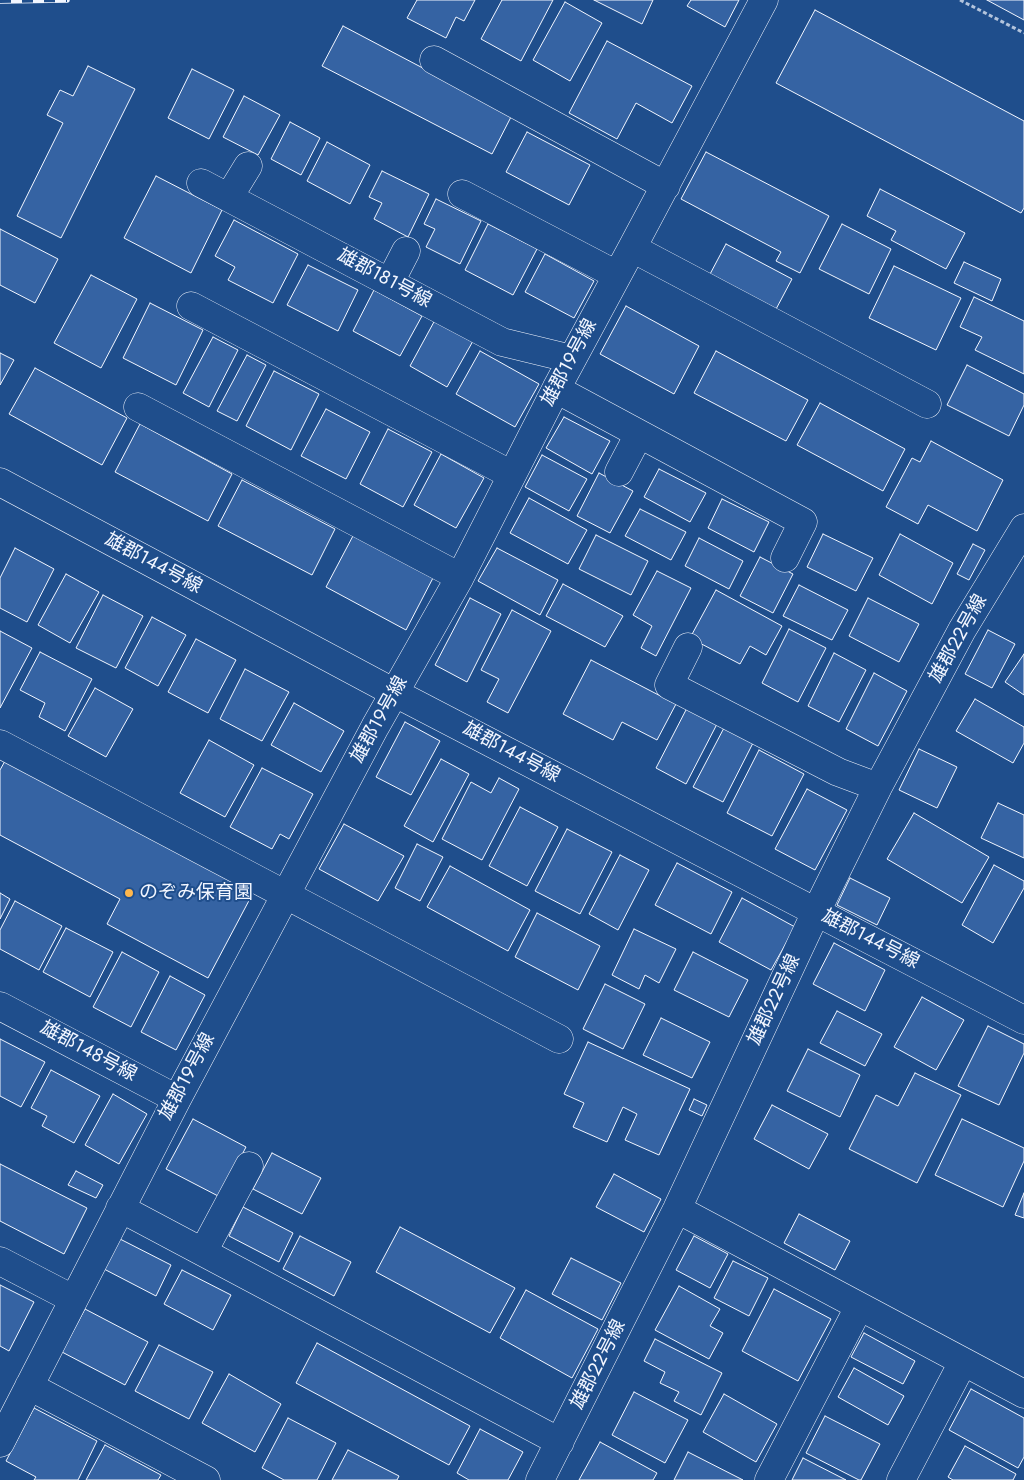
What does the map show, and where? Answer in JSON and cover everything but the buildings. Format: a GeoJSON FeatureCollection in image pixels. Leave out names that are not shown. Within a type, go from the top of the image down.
{"type":"FeatureCollection","features":[{"type":"Feature","properties":{"kind":"street","name":"雄郡19号線"},"geometry":{"type":"LineString","coordinates":[[0,1443],[176,1099],[375,727],[460,577],[556,389],[764,0]]}},
{"type":"Feature","properties":{"kind":"street"},"geometry":{"type":"LineString","coordinates":[[434,60],[666,186]]}},
{"type":"Feature","properties":{"kind":"street"},"geometry":{"type":"LineString","coordinates":[[229,197],[248,166]]}},
{"type":"Feature","properties":{"kind":"street","name":"雄郡181号線"},"geometry":{"type":"LineString","coordinates":[[201,183],[502,342],[572,359]]}},
{"type":"Feature","properties":{"kind":"street"},"geometry":{"type":"LineString","coordinates":[[462,194],[617,276]]}},
{"type":"Feature","properties":{"kind":"street"},"geometry":{"type":"LineString","coordinates":[[632,248],[927,404]]}},
{"type":"Feature","properties":{"kind":"street"},"geometry":{"type":"LineString","coordinates":[[390,282],[406,251]]}},
{"type":"Feature","properties":{"kind":"street"},"geometry":{"type":"LineString","coordinates":[[191,306],[512,475]]}},
{"type":"Feature","properties":{"kind":"street"},"geometry":{"type":"LineString","coordinates":[[556,389],[803,522],[785,558]]}},
{"type":"Feature","properties":{"kind":"street"},"geometry":{"type":"LineString","coordinates":[[138,407],[460,577]]}},
{"type":"Feature","properties":{"kind":"street"},"geometry":{"type":"LineString","coordinates":[[619,472],[639,434]]}},
{"type":"Feature","properties":{"kind":"street","name":"雄郡144号線"},"geometry":{"type":"LineString","coordinates":[[0,482],[395,693],[1024,1020]]}},
{"type":"Feature","properties":{"kind":"street","name":"雄郡22号線"},"geometry":{"type":"LineString","coordinates":[[540,1480],[677,1209],[816,912],[878,787],[962,630],[1024,528]]}},
{"type":"Feature","properties":{"kind":"street"},"geometry":{"type":"LineString","coordinates":[[688,647],[668,685],[838,772],[878,787]]}},
{"type":"Feature","properties":{"kind":"street"},"geometry":{"type":"LineString","coordinates":[[0,744],[559,1039]]}},
{"type":"Feature","properties":{"kind":"street","name":"雄郡148号線"},"geometry":{"type":"LineString","coordinates":[[0,1006],[176,1099]]}},
{"type":"Feature","properties":{"kind":"street"},"geometry":{"type":"LineString","coordinates":[[203,1252],[250,1166]]}},
{"type":"Feature","properties":{"kind":"street"},"geometry":{"type":"LineString","coordinates":[[120,1208],[560,1442]]}},
{"type":"Feature","properties":{"kind":"street"},"geometry":{"type":"LineString","coordinates":[[677,1209],[1024,1394]]}},
{"type":"Feature","properties":{"kind":"street"},"geometry":{"type":"LineString","coordinates":[[0,1260],[72,1299]]}},
{"type":"Feature","properties":{"kind":"street"},"geometry":{"type":"LineString","coordinates":[[769,1480],[859,1307]]}},
{"type":"Feature","properties":{"kind":"street"},"geometry":{"type":"LineString","coordinates":[[901,1480],[963,1362]]}},
{"type":"Feature","properties":{"kind":"street"},"geometry":{"type":"LineString","coordinates":[[28,1386],[206,1480]]}},
{"type":"Feature","properties":{"kind":"path"},"geometry":{"type":"LineString","coordinates":[[960,0],[1024,33]]}},
{"type":"Feature","properties":{"kind":"railway"},"geometry":{"type":"LineString","coordinates":[[0,1],[67,0]]}},
{"type":"Feature","properties":{"kind":"place","name":"のぞみ保育園"},"geometry":{"type":"Point","coordinates":[129,893]}}]}
